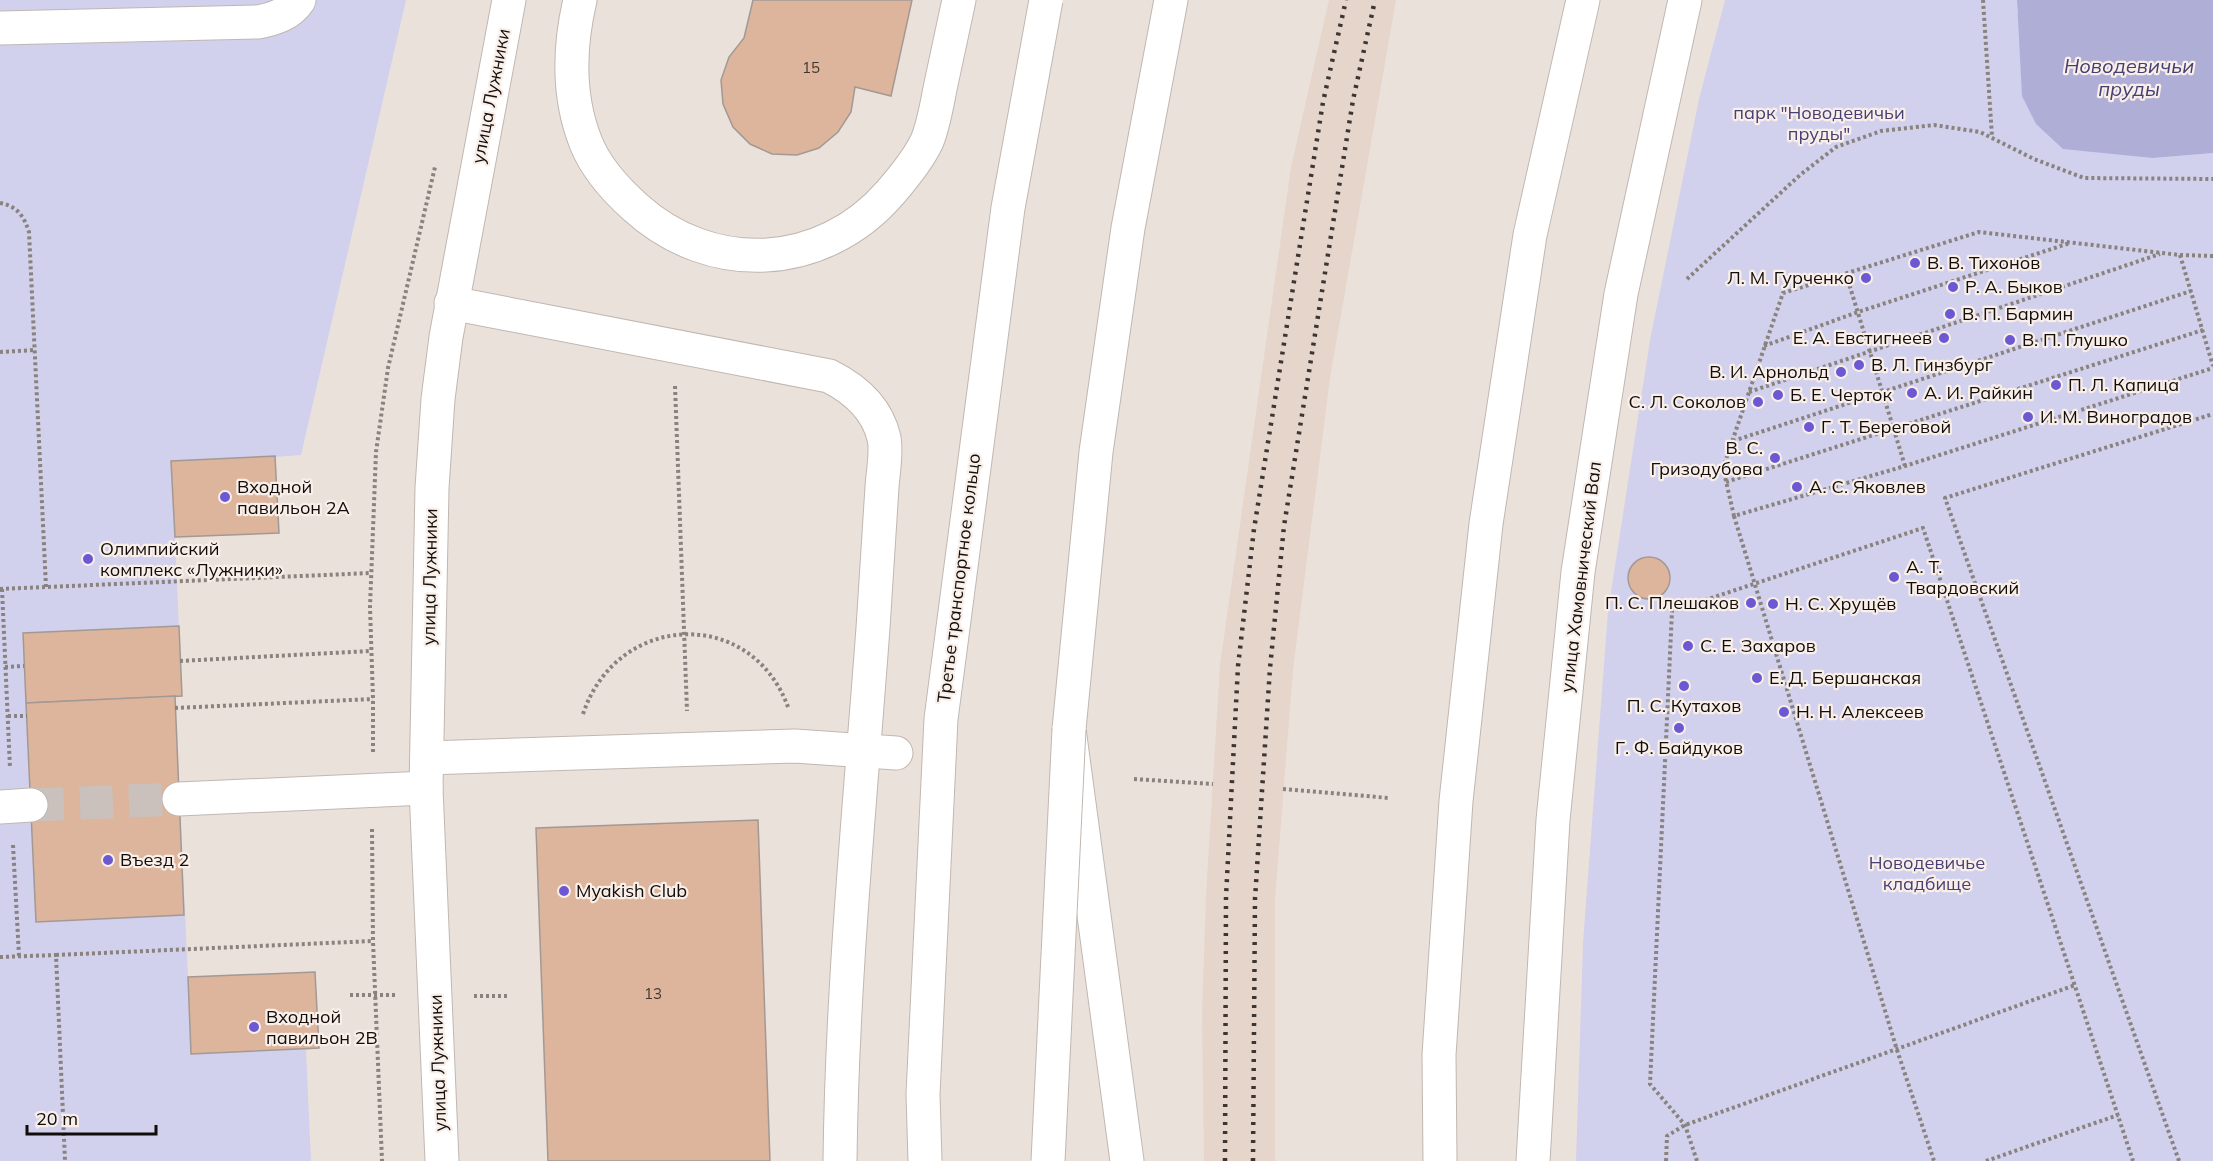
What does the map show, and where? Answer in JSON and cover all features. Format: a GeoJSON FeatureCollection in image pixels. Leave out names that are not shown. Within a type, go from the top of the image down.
{"type":"FeatureCollection","features":[{"type":"Feature","properties":{"kind":"main road"},"geometry":{"type":"LineString","coordinates":[[0,28],[258,22],[272,20],[282,15],[299,0]]}},
{"type":"Feature","properties":{"kind":"main road","name":"улица Лужники"},"geometry":{"type":"LineString","coordinates":[[442,1161],[427,773],[432,488],[438,399],[451,303],[509,0]]}},
{"type":"Feature","properties":{"kind":"main road"},"geometry":{"type":"LineString","coordinates":[[580,0],[572,46],[573,84],[578,119],[587,145],[601,171],[646,218],[677,237],[707,249],[738,255],[775,255],[809,248],[851,227],[878,206],[905,174],[926,142],[936,110],[959,0]]}},
{"type":"Feature","properties":{"kind":"main road","name":"Третье транспортное кольцо"},"geometry":{"type":"LineString","coordinates":[[925,1161],[922,1094],[941,719],[1008,208],[1046,0]]}},
{"type":"Feature","properties":{"kind":"main road"},"geometry":{"type":"LineString","coordinates":[[1048,1161],[1069,729],[1096,452],[1128,228],[1171,0]]}},
{"type":"Feature","properties":{"kind":"main road"},"geometry":{"type":"LineString","coordinates":[[1440,1161],[1439,1055],[1456,801],[1486,524],[1530,236],[1583,0]]}},
{"type":"Feature","properties":{"kind":"main road","name":"улица Хамовнический Вал"},"geometry":{"type":"LineString","coordinates":[[1533,1161],[1553,820],[1578,572],[1621,294],[1685,0]]}},
{"type":"Feature","properties":{"kind":"main road"},"geometry":{"type":"LineString","coordinates":[[451,303],[829,376],[849,386],[863,399],[876,418],[884,440],[880,752],[853,878],[840,1161]]}},
{"type":"Feature","properties":{"kind":"main road"},"geometry":{"type":"LineString","coordinates":[[1069,729],[1127,1161]]}},
{"type":"Feature","properties":{"kind":"main road"},"geometry":{"type":"LineString","coordinates":[[179,799],[427,773],[580,754],[795,746],[880,752]]}},
{"type":"Feature","properties":{"kind":"path"},"geometry":{"type":"LineString","coordinates":[[1983,0],[1992,137]]}},
{"type":"Feature","properties":{"kind":"path"},"geometry":{"type":"LineString","coordinates":[[1687,279],[1800,176],[1836,147],[1881,131],[1934,125],[1980,132],[2034,159],[2084,177],[2213,179]]}},
{"type":"Feature","properties":{"kind":"path"},"geometry":{"type":"LineString","coordinates":[[0,202],[18,210],[25,219],[29,232],[46,588]]}},
{"type":"Feature","properties":{"kind":"path"},"geometry":{"type":"LineString","coordinates":[[1934,1161],[1897,1050],[1734,516],[1723,468],[1783,293],[1979,232],[2180,255],[2213,256]]}},
{"type":"Feature","properties":{"kind":"path"},"geometry":{"type":"LineString","coordinates":[[1764,346],[1858,312],[2072,242]]}},
{"type":"Feature","properties":{"kind":"path"},"geometry":{"type":"LineString","coordinates":[[1748,392],[2164,253]]}},
{"type":"Feature","properties":{"kind":"path"},"geometry":{"type":"LineString","coordinates":[[1734,516],[1905,466],[2213,367],[2180,255]]}},
{"type":"Feature","properties":{"kind":"path"},"geometry":{"type":"LineString","coordinates":[[1846,274],[1905,466]]}},
{"type":"Feature","properties":{"kind":"path"},"geometry":{"type":"LineString","coordinates":[[1732,441],[1882,390],[2191,291]]}},
{"type":"Feature","properties":{"kind":"path"},"geometry":{"type":"LineString","coordinates":[[1726,482],[2203,330]]}},
{"type":"Feature","properties":{"kind":"path"},"geometry":{"type":"LineString","coordinates":[[674,346],[689,750]]}},
{"type":"Feature","properties":{"kind":"path"},"geometry":{"type":"LineString","coordinates":[[0,352],[35,350]]}},
{"type":"Feature","properties":{"kind":"path"},"geometry":{"type":"LineString","coordinates":[[2179,1161],[1945,498],[2213,414]]}},
{"type":"Feature","properties":{"kind":"path"},"geometry":{"type":"LineString","coordinates":[[1697,1161],[1685,1125],[1650,1084],[1672,611],[1923,528],[2133,1161]]}},
{"type":"Feature","properties":{"kind":"path"},"geometry":{"type":"LineString","coordinates":[[0,589],[370,573]]}},
{"type":"Feature","properties":{"kind":"path"},"geometry":{"type":"LineString","coordinates":[[580,754],[581,720],[589,697],[601,677],[630,650],[650,640],[684,634],[707,636],[731,643],[750,654],[768,671],[783,692],[793,719],[795,746]]}},
{"type":"Feature","properties":{"kind":"path"},"geometry":{"type":"LineString","coordinates":[[180,661],[370,651]]}},
{"type":"Feature","properties":{"kind":"path"},"geometry":{"type":"LineString","coordinates":[[5,667],[24,666]]}},
{"type":"Feature","properties":{"kind":"path"},"geometry":{"type":"LineString","coordinates":[[175,708],[374,699]]}},
{"type":"Feature","properties":{"kind":"path"},"geometry":{"type":"LineString","coordinates":[[8,716],[27,716]]}},
{"type":"Feature","properties":{"kind":"path"},"geometry":{"type":"LineString","coordinates":[[1134,779],[1213,784]]}},
{"type":"Feature","properties":{"kind":"path"},"geometry":{"type":"LineString","coordinates":[[1283,789],[1389,798]]}},
{"type":"Feature","properties":{"kind":"path"},"geometry":{"type":"LineString","coordinates":[[0,957],[373,941]]}},
{"type":"Feature","properties":{"kind":"path"},"geometry":{"type":"LineString","coordinates":[[56,955],[65,1161]]}},
{"type":"Feature","properties":{"kind":"path"},"geometry":{"type":"LineString","coordinates":[[1666,1161],[1667,1136],[1685,1125],[2075,985]]}},
{"type":"Feature","properties":{"kind":"path"},"geometry":{"type":"LineString","coordinates":[[1986,1161],[2118,1115]]}},
{"type":"Feature","properties":{"kind":"shaded area"},"geometry":{"type":"Polygon","coordinates":[[[1329,0],[1396,0],[1330,378],[1293,670],[1275,900],[1275,1161],[1204,1161],[1202,1013],[1206,895],[1220,665],[1291,167],[1329,0]]]}},
{"type":"Feature","properties":{"kind":"green space","name":"Олимпийский комплекс «Лужники»"},"geometry":{"type":"Polygon","coordinates":[[[0,0],[406,0],[301,455],[275,457],[279,533],[175,538],[182,696],[175,697],[188,977],[315,972],[319,1048],[306,1050],[311,1161],[0,1161],[0,0]]]}},
{"type":"Feature","properties":{"kind":"green space","name":"Новодевичье кладбище"},"geometry":{"type":"Polygon","coordinates":[[[1725,0],[2017,0],[2017,13],[2153,158],[2213,153],[2213,1161],[1576,1161],[1583,942],[1608,611],[1650,340],[1699,99],[1725,0]],[[1643,558],[1632,566],[1628,575],[1629,584],[1634,592],[1642,598],[1651,599],[1660,596],[1668,587],[1670,575],[1660,562],[1643,558]]]}},
{"type":"Feature","properties":{"kind":"water","name":"Новодевичьи пруды"},"geometry":{"type":"Polygon","coordinates":[[[2017,0],[2213,0],[2213,153],[2153,158],[2063,149],[2036,124],[2022,96],[2017,0]]]}},
{"type":"Feature","properties":{"kind":"building"},"geometry":{"type":"Polygon","coordinates":[[[753,0],[912,0],[891,96],[855,87],[851,112],[838,132],[819,148],[797,155],[772,154],[750,144],[733,127],[723,104],[721,80],[729,57],[744,38],[753,0]]]}},
{"type":"Feature","properties":{"kind":"building","name":"Входной павильон 2A"},"geometry":{"type":"Polygon","coordinates":[[[275,456],[279,533],[175,537],[171,461],[275,456]]]}},
{"type":"Feature","properties":{"kind":"building"},"geometry":{"type":"Polygon","coordinates":[[[1649,557],[1664,563],[1670,578],[1664,593],[1649,599],[1634,593],[1628,578],[1634,563],[1649,557]]]}},
{"type":"Feature","properties":{"kind":"building"},"geometry":{"type":"Polygon","coordinates":[[[179,626],[182,696],[26,703],[23,633],[179,626]]]}},
{"type":"Feature","properties":{"kind":"building","name":"Въезд 2"},"geometry":{"type":"Polygon","coordinates":[[[175,696],[184,915],[36,922],[26,703],[175,696]]]}},
{"type":"Feature","properties":{"kind":"building"},"geometry":{"type":"Polygon","coordinates":[[[758,820],[770,1161],[548,1161],[536,828],[758,820]]]}},
{"type":"Feature","properties":{"kind":"building","name":"Входной павильон 2B"},"geometry":{"type":"Polygon","coordinates":[[[315,972],[319,1048],[191,1054],[188,977],[315,972]]]}},
{"type":"Feature","properties":{"kind":"tunnel"},"geometry":{"type":"LineString","coordinates":[[31,805],[179,799]]}},
{"type":"Feature","properties":{"kind":"railway"},"geometry":{"type":"LineString","coordinates":[[1225,1161],[1226,897],[1238,666],[1254,529],[1323,102],[1346,0]]}},
{"type":"Feature","properties":{"kind":"railway"},"geometry":{"type":"LineString","coordinates":[[1253,1161],[1255,899],[1270,668],[1284,526],[1353,100],[1375,0]]}},
{"type":"Feature","properties":{"kind":"place","name":"В. В. Тихонов"},"geometry":{"type":"Point","coordinates":[1915,263]}},
{"type":"Feature","properties":{"kind":"place","name":"Л. М. Гурченко"},"geometry":{"type":"Point","coordinates":[1866,278]}},
{"type":"Feature","properties":{"kind":"place","name":"Р. А. Быков"},"geometry":{"type":"Point","coordinates":[1953,287]}},
{"type":"Feature","properties":{"kind":"place","name":"В. П. Бармин"},"geometry":{"type":"Point","coordinates":[1950,314]}},
{"type":"Feature","properties":{"kind":"place","name":"Е. А. Евстигнеев"},"geometry":{"type":"Point","coordinates":[1944,338]}},
{"type":"Feature","properties":{"kind":"place","name":"В. П. Глушко"},"geometry":{"type":"Point","coordinates":[2010,340]}},
{"type":"Feature","properties":{"kind":"place","name":"В. Л. Гинзбург"},"geometry":{"type":"Point","coordinates":[1859,365]}},
{"type":"Feature","properties":{"kind":"place","name":"В. И. Арнольд"},"geometry":{"type":"Point","coordinates":[1841,372]}},
{"type":"Feature","properties":{"kind":"place","name":"П. Л. Капица"},"geometry":{"type":"Point","coordinates":[2056,385]}},
{"type":"Feature","properties":{"kind":"place","name":"А. И. Райкин"},"geometry":{"type":"Point","coordinates":[1912,393]}},
{"type":"Feature","properties":{"kind":"place","name":"Б. Е. Черток"},"geometry":{"type":"Point","coordinates":[1778,395]}},
{"type":"Feature","properties":{"kind":"place","name":"С. Л. Соколов"},"geometry":{"type":"Point","coordinates":[1758,402]}},
{"type":"Feature","properties":{"kind":"place","name":"И. М. Виноградов"},"geometry":{"type":"Point","coordinates":[2028,417]}},
{"type":"Feature","properties":{"kind":"place","name":"Г. Т. Береговой"},"geometry":{"type":"Point","coordinates":[1809,427]}},
{"type":"Feature","properties":{"kind":"place","name":"В. С. Гризодубова"},"geometry":{"type":"Point","coordinates":[1775,458]}},
{"type":"Feature","properties":{"kind":"place","name":"А. С. Яковлев"},"geometry":{"type":"Point","coordinates":[1797,487]}},
{"type":"Feature","properties":{"kind":"place","name":"Входной павильон 2A"},"geometry":{"type":"Point","coordinates":[225,497]}},
{"type":"Feature","properties":{"kind":"place","name":"Олимпийский комплекс «Лужники»"},"geometry":{"type":"Point","coordinates":[88,559]}},
{"type":"Feature","properties":{"kind":"place","name":"А. Т. Твардовский"},"geometry":{"type":"Point","coordinates":[1894,577]}},
{"type":"Feature","properties":{"kind":"place","name":"П. С. Плешаков"},"geometry":{"type":"Point","coordinates":[1751,603]}},
{"type":"Feature","properties":{"kind":"place","name":"Н. С. Хрущёв"},"geometry":{"type":"Point","coordinates":[1773,604]}},
{"type":"Feature","properties":{"kind":"place","name":"С. Е. Захаров"},"geometry":{"type":"Point","coordinates":[1688,646]}},
{"type":"Feature","properties":{"kind":"place","name":"Е. Д. Бершанская"},"geometry":{"type":"Point","coordinates":[1757,678]}},
{"type":"Feature","properties":{"kind":"place","name":"П. С. Кутахов"},"geometry":{"type":"Point","coordinates":[1684,686]}},
{"type":"Feature","properties":{"kind":"place","name":"Н. Н. Алексеев"},"geometry":{"type":"Point","coordinates":[1784,712]}},
{"type":"Feature","properties":{"kind":"place","name":"Г. Ф. Байдуков"},"geometry":{"type":"Point","coordinates":[1679,728]}},
{"type":"Feature","properties":{"kind":"place","name":"Въезд 2"},"geometry":{"type":"Point","coordinates":[108,860]}},
{"type":"Feature","properties":{"kind":"place","name":"Myakish Club"},"geometry":{"type":"Point","coordinates":[564,891]}},
{"type":"Feature","properties":{"kind":"place","name":"Входной павильон 2B"},"geometry":{"type":"Point","coordinates":[254,1027]}},
{"type":"Feature","properties":{"kind":"park label","name":"парк \"Новодевичьи пруды\""},"geometry":{"type":"Point","coordinates":[1819,123]}}]}
